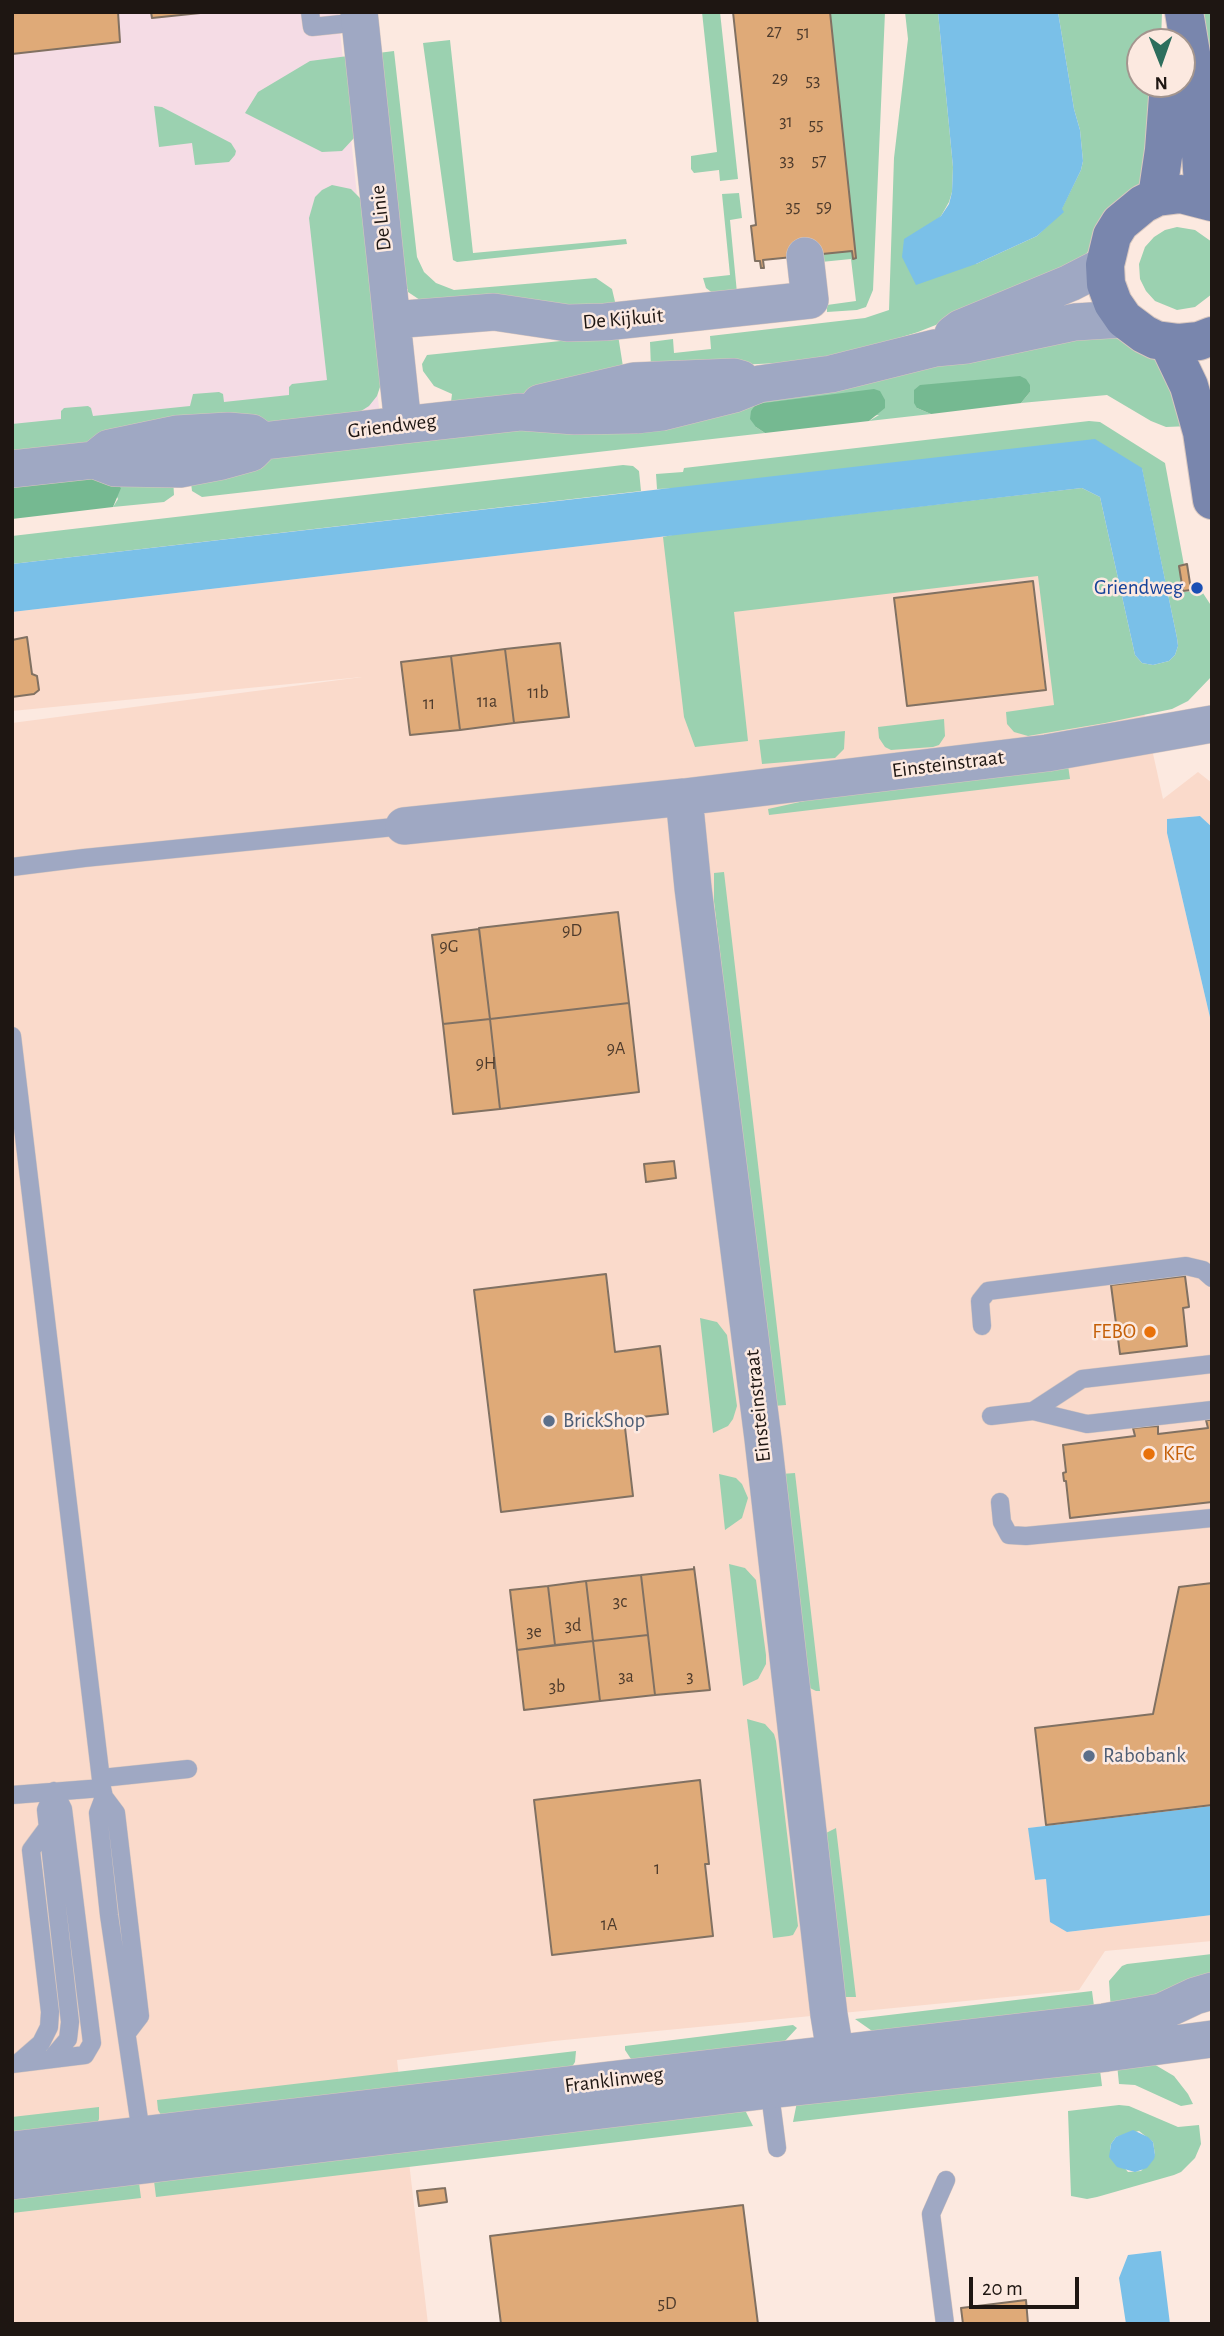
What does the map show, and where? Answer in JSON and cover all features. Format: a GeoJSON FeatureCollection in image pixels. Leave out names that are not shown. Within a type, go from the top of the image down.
{"type":"FeatureCollection","features":[{"type":"Feature","properties":{"kind":"main road"},"geometry":{"type":"LineString","coordinates":[[1182,25],[1196,83],[1208,200],[1181,194],[1157,197],[1143,204],[1120,223],[1112,236],[1105,265],[1109,293],[1124,318],[1144,334],[1168,342],[1189,343],[1212,336]]}},
{"type":"Feature","properties":{"kind":"main road"},"geometry":{"type":"LineString","coordinates":[[1157,197],[1168,98]]}},
{"type":"Feature","properties":{"kind":"main road"},"geometry":{"type":"LineString","coordinates":[[1168,342],[1189,386],[1202,432],[1212,500]]}},
{"type":"Feature","properties":{"kind":"street","name":"De Linie"},"geometry":{"type":"LineString","coordinates":[[359,17],[403,425]]}},
{"type":"Feature","properties":{"kind":"street","name":"De Kijkuit"},"geometry":{"type":"LineString","coordinates":[[392,320],[494,312],[568,323],[605,322],[810,300],[805,256]]}},
{"type":"Feature","properties":{"kind":"street","name":"Griendweg"},"geometry":{"type":"LineString","coordinates":[[935,348],[961,328],[1105,265]]}},
{"type":"Feature","properties":{"kind":"street","name":"Griendweg"},"geometry":{"type":"LineString","coordinates":[[12,469],[94,460],[114,468],[180,469],[251,453],[263,441],[520,412],[576,416],[662,412],[734,394],[759,384],[831,374],[935,348],[967,345],[1075,322],[1124,318]]}},
{"type":"Feature","properties":{"kind":"street","name":"Einsteinstraat"},"geometry":{"type":"LineString","coordinates":[[404,826],[684,797],[1047,753],[1212,724]]}},
{"type":"Feature","properties":{"kind":"street","name":"Einsteinstraat"},"geometry":{"type":"LineString","coordinates":[[684,797],[837,2068]]}},
{"type":"Feature","properties":{"kind":"street"},"geometry":{"type":"LineString","coordinates":[[1203,1993],[1206,2040]]}},
{"type":"Feature","properties":{"kind":"street","name":"Franklinweg"},"geometry":{"type":"LineString","coordinates":[[12,2150],[143,2149],[837,2068],[1161,2012],[1203,1993]]}},
{"type":"Feature","properties":{"kind":"street","name":"Franklinweg"},"geometry":{"type":"LineString","coordinates":[[837,2068],[1107,2053],[1206,2040]]}},
{"type":"Feature","properties":{"kind":"street","name":"Franklinweg"},"geometry":{"type":"LineString","coordinates":[[12,2181],[143,2149]]}},
{"type":"Feature","properties":{"kind":"lane"},"geometry":{"type":"LineString","coordinates":[[310,12],[312,27],[359,17]]}},
{"type":"Feature","properties":{"kind":"lane"},"geometry":{"type":"LineString","coordinates":[[12,867],[404,826]]}},
{"type":"Feature","properties":{"kind":"lane"},"geometry":{"type":"LineString","coordinates":[[12,1036],[103,1788],[116,1812],[140,2016],[127,2033],[143,2149]]}},
{"type":"Feature","properties":{"kind":"lane"},"geometry":{"type":"LineString","coordinates":[[982,1326],[980,1301],[988,1291],[1186,1266],[1203,1270],[1212,1278]]}},
{"type":"Feature","properties":{"kind":"lane"},"geometry":{"type":"LineString","coordinates":[[1033,1411],[1082,1379],[1212,1364]]}},
{"type":"Feature","properties":{"kind":"lane"},"geometry":{"type":"LineString","coordinates":[[992,1416],[1033,1411],[1087,1424],[1212,1410]]}},
{"type":"Feature","properties":{"kind":"lane"},"geometry":{"type":"LineString","coordinates":[[1000,1502],[1002,1522],[1009,1535],[1026,1536],[1212,1518]]}},
{"type":"Feature","properties":{"kind":"lane"},"geometry":{"type":"LineString","coordinates":[[12,1795],[103,1788],[188,1769]]}},
{"type":"Feature","properties":{"kind":"lane"},"geometry":{"type":"LineString","coordinates":[[51,2059],[68,2039],[70,2022],[46,1810],[54,1791]]}},
{"type":"Feature","properties":{"kind":"lane"},"geometry":{"type":"LineString","coordinates":[[15,2063],[85,2055],[92,2043],[63,1808],[54,1791]]}},
{"type":"Feature","properties":{"kind":"lane"},"geometry":{"type":"LineString","coordinates":[[15,2063],[41,2043],[49,2027],[50,2012],[31,1850],[48,1827]]}},
{"type":"Feature","properties":{"kind":"lane"},"geometry":{"type":"LineString","coordinates":[[767,2076],[777,2148]]}},
{"type":"Feature","properties":{"kind":"lane"},"geometry":{"type":"LineString","coordinates":[[945,2324],[931,2214],[947,2180]]}},
{"type":"Feature","properties":{"kind":"shaded area"},"geometry":{"type":"Polygon","coordinates":[[[12,12],[338,12],[384,456],[12,479],[12,12]]]}},
{"type":"Feature","properties":{"kind":"shaded area"},"geometry":{"type":"Polygon","coordinates":[[[1082,488],[1143,708],[1163,799],[1198,772],[1212,783],[1212,827],[1200,816],[1167,819],[1167,833],[1212,1026],[1212,1806],[1029,1828],[1035,1880],[1046,1879],[1067,1932],[1212,1915],[1212,1941],[1105,1951],[1079,1990],[554,2041],[397,2060],[428,2324],[12,2324],[12,723],[362,677],[12,711],[12,612],[1082,488]]]}},
{"type":"Feature","properties":{"kind":"green space"},"geometry":{"type":"Polygon","coordinates":[[[702,12],[720,12],[738,179],[720,181],[719,170],[694,173],[691,169],[691,156],[717,152],[702,12]]]}},
{"type":"Feature","properties":{"kind":"green space"},"geometry":{"type":"Polygon","coordinates":[[[830,12],[885,12],[873,290],[866,307],[827,312],[827,305],[856,301],[851,259],[821,262],[821,254],[855,249],[830,12]]]}},
{"type":"Feature","properties":{"kind":"green space"},"geometry":{"type":"Polygon","coordinates":[[[905,12],[938,12],[953,167],[949,202],[941,216],[933,223],[976,264],[1037,236],[1058,216],[1081,170],[1083,161],[1080,130],[1058,12],[1162,12],[1161,28],[1126,28],[1126,98],[1157,98],[1145,178],[1086,254],[1055,278],[918,332],[860,350],[801,362],[651,369],[650,342],[673,339],[674,353],[711,349],[710,336],[865,318],[889,310],[894,158],[908,39],[905,12]]]}},
{"type":"Feature","properties":{"kind":"green space"},"geometry":{"type":"Polygon","coordinates":[[[1204,12],[1212,12],[1212,118],[1204,12]]]}},
{"type":"Feature","properties":{"kind":"green space"},"geometry":{"type":"Polygon","coordinates":[[[450,40],[473,253],[626,239],[627,244],[457,262],[453,260],[423,43],[450,40]]]}},
{"type":"Feature","properties":{"kind":"green space"},"geometry":{"type":"Polygon","coordinates":[[[394,51],[417,257],[424,272],[436,283],[454,290],[596,278],[612,289],[616,306],[423,302],[408,292],[408,289],[404,289],[378,53],[394,51]]]}},
{"type":"Feature","properties":{"kind":"green space"},"geometry":{"type":"Polygon","coordinates":[[[348,56],[354,138],[342,151],[322,152],[245,113],[258,92],[310,61],[348,56]]]}},
{"type":"Feature","properties":{"kind":"green space"},"geometry":{"type":"Polygon","coordinates":[[[154,106],[162,107],[231,143],[236,151],[235,155],[229,162],[195,165],[192,143],[159,147],[154,106]]]}},
{"type":"Feature","properties":{"kind":"green space"},"geometry":{"type":"Polygon","coordinates":[[[332,185],[351,189],[362,200],[381,384],[377,396],[369,406],[358,413],[12,453],[12,424],[61,419],[61,411],[64,408],[88,406],[93,416],[190,406],[193,394],[219,392],[223,394],[224,402],[289,395],[289,387],[292,384],[327,380],[309,218],[315,197],[332,185]]]}},
{"type":"Feature","properties":{"kind":"green space"},"geometry":{"type":"Polygon","coordinates":[[[739,193],[742,218],[730,220],[737,293],[714,294],[706,288],[703,278],[730,275],[722,194],[739,193]]]}},
{"type":"Feature","properties":{"kind":"green space"},"geometry":{"type":"Polygon","coordinates":[[[1177,227],[1195,230],[1212,242],[1212,294],[1195,307],[1177,310],[1155,301],[1146,291],[1140,279],[1139,264],[1145,247],[1154,237],[1177,227]]]}},
{"type":"Feature","properties":{"kind":"green space"},"geometry":{"type":"Polygon","coordinates":[[[1081,331],[1124,338],[1166,366],[1190,426],[1166,427],[1107,395],[1021,403],[1030,392],[917,408],[931,414],[869,421],[879,415],[756,427],[765,433],[202,497],[192,491],[190,475],[263,458],[1081,331]]]}},
{"type":"Feature","properties":{"kind":"green space"},"geometry":{"type":"Polygon","coordinates":[[[618,335],[624,373],[554,390],[451,402],[452,394],[434,386],[423,371],[422,364],[427,355],[618,335]]]}},
{"type":"Feature","properties":{"kind":"green space"},"geometry":{"type":"Polygon","coordinates":[[[1020,376],[1030,385],[1030,392],[1021,403],[931,414],[917,408],[914,403],[914,390],[920,385],[1020,376]]]}},
{"type":"Feature","properties":{"kind":"green space"},"geometry":{"type":"Polygon","coordinates":[[[874,389],[880,391],[885,400],[885,408],[869,421],[765,433],[750,419],[756,404],[874,389]]]}},
{"type":"Feature","properties":{"kind":"green space"},"geometry":{"type":"Polygon","coordinates":[[[1089,421],[1100,422],[1165,463],[1184,565],[1179,566],[1184,592],[1201,590],[1212,607],[1212,676],[1188,701],[1172,709],[1105,723],[1028,736],[1014,732],[1007,724],[1006,712],[1054,705],[1038,576],[734,612],[748,741],[695,747],[684,717],[663,537],[677,534],[1082,488],[1100,497],[1135,655],[1142,663],[1153,665],[1169,661],[1175,655],[1177,638],[1142,469],[657,489],[656,474],[683,472],[684,468],[1089,421]]]}},
{"type":"Feature","properties":{"kind":"green space"},"geometry":{"type":"Polygon","coordinates":[[[623,465],[633,466],[639,471],[641,491],[12,564],[12,536],[623,465]]]}},
{"type":"Feature","properties":{"kind":"green space"},"geometry":{"type":"Polygon","coordinates":[[[108,477],[173,478],[174,495],[164,502],[113,507],[118,499],[108,477]]]}},
{"type":"Feature","properties":{"kind":"green space"},"geometry":{"type":"Polygon","coordinates":[[[108,477],[121,488],[113,507],[12,519],[12,487],[108,477]]]}},
{"type":"Feature","properties":{"kind":"green space"},"geometry":{"type":"Polygon","coordinates":[[[944,719],[945,736],[939,745],[933,747],[891,750],[885,747],[879,738],[878,727],[944,719]]]}},
{"type":"Feature","properties":{"kind":"green space"},"geometry":{"type":"Polygon","coordinates":[[[845,731],[844,749],[835,758],[762,764],[759,740],[845,731]]]}},
{"type":"Feature","properties":{"kind":"green space"},"geometry":{"type":"Polygon","coordinates":[[[1068,765],[1070,779],[769,815],[768,809],[827,796],[1068,765]]]}},
{"type":"Feature","properties":{"kind":"green space"},"geometry":{"type":"Polygon","coordinates":[[[724,872],[786,1405],[773,1406],[714,901],[714,873],[724,872]]]}},
{"type":"Feature","properties":{"kind":"green space"},"geometry":{"type":"Polygon","coordinates":[[[700,1318],[717,1322],[727,1335],[737,1406],[728,1426],[713,1433],[700,1318]]]}},
{"type":"Feature","properties":{"kind":"green space"},"geometry":{"type":"Polygon","coordinates":[[[795,1473],[820,1691],[808,1687],[781,1474],[795,1473]]]}},
{"type":"Feature","properties":{"kind":"green space"},"geometry":{"type":"Polygon","coordinates":[[[719,1474],[736,1478],[748,1498],[742,1518],[725,1530],[719,1474]]]}},
{"type":"Feature","properties":{"kind":"green space"},"geometry":{"type":"Polygon","coordinates":[[[729,1564],[745,1568],[756,1580],[766,1655],[766,1664],[758,1679],[743,1686],[729,1564]]]}},
{"type":"Feature","properties":{"kind":"green space"},"geometry":{"type":"Polygon","coordinates":[[[747,1719],[765,1724],[774,1734],[776,1741],[798,1926],[793,1935],[789,1936],[773,1938],[747,1719]]]}},
{"type":"Feature","properties":{"kind":"green space"},"geometry":{"type":"Polygon","coordinates":[[[836,1828],[856,1997],[845,1997],[826,1833],[836,1828]]]}},
{"type":"Feature","properties":{"kind":"green space"},"geometry":{"type":"Polygon","coordinates":[[[1212,1954],[1212,1973],[1111,2011],[1109,1981],[1122,1966],[1212,1954]]]}},
{"type":"Feature","properties":{"kind":"green space"},"geometry":{"type":"Polygon","coordinates":[[[1092,1991],[1095,2014],[875,2033],[855,2019],[1092,1991]]]}},
{"type":"Feature","properties":{"kind":"green space"},"geometry":{"type":"Polygon","coordinates":[[[793,2025],[797,2028],[785,2041],[633,2062],[625,2050],[625,2046],[793,2025]]]}},
{"type":"Feature","properties":{"kind":"green space"},"geometry":{"type":"Polygon","coordinates":[[[576,2051],[575,2062],[570,2070],[161,2115],[158,2110],[157,2100],[576,2051]]]}},
{"type":"Feature","properties":{"kind":"green space"},"geometry":{"type":"Polygon","coordinates":[[[1099,2062],[1102,2086],[793,2122],[798,2097],[1099,2062]]]}},
{"type":"Feature","properties":{"kind":"green space"},"geometry":{"type":"Polygon","coordinates":[[[1152,2063],[1174,2076],[1193,2104],[1181,2106],[1135,2085],[1119,2084],[1117,2064],[1152,2063]]]}},
{"type":"Feature","properties":{"kind":"green space"},"geometry":{"type":"Polygon","coordinates":[[[742,2104],[753,2126],[156,2197],[153,2173],[742,2104]]]}},
{"type":"Feature","properties":{"kind":"green space"},"geometry":{"type":"Polygon","coordinates":[[[1129,2106],[1178,2127],[1199,2125],[1201,2144],[1195,2158],[1174,2175],[1097,2197],[1087,2199],[1071,2196],[1068,2111],[1129,2106]],[[1139,2131],[1116,2137],[1110,2150],[1128,2172],[1141,2171],[1155,2155],[1153,2142],[1139,2131]]]}},
{"type":"Feature","properties":{"kind":"green space"},"geometry":{"type":"Polygon","coordinates":[[[99,2107],[96,2126],[12,2141],[12,2117],[99,2107]]]}},
{"type":"Feature","properties":{"kind":"green space"},"geometry":{"type":"Polygon","coordinates":[[[138,2175],[141,2198],[12,2213],[12,2190],[138,2175]]]}},
{"type":"Feature","properties":{"kind":"water"},"geometry":{"type":"Polygon","coordinates":[[[938,12],[1058,12],[1080,130],[1083,161],[1062,209],[1064,212],[1037,236],[976,264],[916,285],[902,257],[904,239],[941,216],[949,204],[952,192],[953,167],[938,12]]]}},
{"type":"Feature","properties":{"kind":"water"},"geometry":{"type":"Polygon","coordinates":[[[1095,439],[1142,468],[1177,638],[1175,655],[1169,661],[1153,665],[1142,663],[1135,655],[1100,497],[1082,488],[12,612],[12,564],[1095,439]]]}},
{"type":"Feature","properties":{"kind":"water"},"geometry":{"type":"Polygon","coordinates":[[[1200,816],[1212,827],[1212,1026],[1167,833],[1167,819],[1200,816]]]}},
{"type":"Feature","properties":{"kind":"water"},"geometry":{"type":"Polygon","coordinates":[[[1212,1806],[1212,1915],[1067,1932],[1050,1922],[1046,1879],[1035,1880],[1028,1828],[1212,1806]]]}},
{"type":"Feature","properties":{"kind":"water"},"geometry":{"type":"Polygon","coordinates":[[[1133,2130],[1153,2142],[1155,2155],[1147,2168],[1135,2172],[1117,2167],[1109,2157],[1111,2144],[1116,2137],[1133,2130]]]}},
{"type":"Feature","properties":{"kind":"water"},"geometry":{"type":"Polygon","coordinates":[[[1161,2251],[1170,2324],[1126,2324],[1119,2278],[1128,2255],[1161,2251]]]}},
{"type":"Feature","properties":{"kind":"building"},"geometry":{"type":"Polygon","coordinates":[[[12,12],[118,12],[120,42],[12,54],[12,12]]]}},
{"type":"Feature","properties":{"kind":"building"},"geometry":{"type":"Polygon","coordinates":[[[151,12],[210,12],[152,18],[151,12]]]}},
{"type":"Feature","properties":{"kind":"building"},"geometry":{"type":"Polygon","coordinates":[[[733,12],[830,12],[856,258],[853,259],[852,251],[763,260],[764,268],[761,268],[760,261],[755,261],[751,226],[756,225],[733,12]]]}},
{"type":"Feature","properties":{"kind":"building"},"geometry":{"type":"Polygon","coordinates":[[[1187,564],[1191,590],[1183,591],[1179,566],[1187,564]]]}},
{"type":"Feature","properties":{"kind":"building"},"geometry":{"type":"Polygon","coordinates":[[[1033,581],[1046,690],[907,706],[894,598],[1033,581]]]}},
{"type":"Feature","properties":{"kind":"building"},"geometry":{"type":"Polygon","coordinates":[[[27,637],[32,674],[37,676],[39,690],[34,694],[12,697],[12,640],[27,637]]]}},
{"type":"Feature","properties":{"kind":"building"},"geometry":{"type":"Polygon","coordinates":[[[560,643],[569,717],[514,723],[505,649],[560,643]]]}},
{"type":"Feature","properties":{"kind":"building"},"geometry":{"type":"Polygon","coordinates":[[[505,649],[514,723],[460,730],[451,656],[505,649]]]}},
{"type":"Feature","properties":{"kind":"building"},"geometry":{"type":"Polygon","coordinates":[[[451,656],[460,730],[410,735],[401,662],[451,656]]]}},
{"type":"Feature","properties":{"kind":"building"},"geometry":{"type":"Polygon","coordinates":[[[618,912],[629,1003],[490,1019],[479,928],[618,912]]]}},
{"type":"Feature","properties":{"kind":"building"},"geometry":{"type":"Polygon","coordinates":[[[479,929],[490,1019],[443,1024],[432,935],[479,929]]]}},
{"type":"Feature","properties":{"kind":"building"},"geometry":{"type":"Polygon","coordinates":[[[629,1003],[639,1092],[500,1109],[490,1019],[629,1003]]]}},
{"type":"Feature","properties":{"kind":"building"},"geometry":{"type":"Polygon","coordinates":[[[490,1019],[500,1109],[453,1114],[443,1024],[490,1019]]]}},
{"type":"Feature","properties":{"kind":"building"},"geometry":{"type":"Polygon","coordinates":[[[674,1161],[676,1178],[646,1182],[644,1164],[674,1161]]]}},
{"type":"Feature","properties":{"kind":"building"},"geometry":{"type":"Polygon","coordinates":[[[606,1274],[615,1352],[660,1346],[668,1414],[624,1419],[633,1496],[501,1512],[474,1290],[606,1274]]]}},
{"type":"Feature","properties":{"kind":"building"},"geometry":{"type":"Polygon","coordinates":[[[1185,1276],[1189,1307],[1183,1308],[1187,1346],[1120,1354],[1111,1285],[1185,1276]]]}},
{"type":"Feature","properties":{"kind":"building"},"geometry":{"type":"Polygon","coordinates":[[[1206,1420],[1212,1420],[1212,1502],[1070,1518],[1063,1473],[1066,1472],[1063,1445],[1135,1436],[1133,1428],[1158,1426],[1158,1434],[1208,1428],[1206,1420]]]}},
{"type":"Feature","properties":{"kind":"building"},"geometry":{"type":"Polygon","coordinates":[[[694,1567],[710,1690],[655,1695],[641,1575],[694,1567]]]}},
{"type":"Feature","properties":{"kind":"building"},"geometry":{"type":"Polygon","coordinates":[[[641,1575],[648,1635],[593,1641],[586,1581],[641,1575]]]}},
{"type":"Feature","properties":{"kind":"building"},"geometry":{"type":"Polygon","coordinates":[[[586,1581],[593,1641],[555,1645],[548,1586],[586,1581]]]}},
{"type":"Feature","properties":{"kind":"building"},"geometry":{"type":"Polygon","coordinates":[[[1212,1583],[1212,1805],[1046,1825],[1035,1728],[1153,1714],[1179,1587],[1212,1583]]]}},
{"type":"Feature","properties":{"kind":"building"},"geometry":{"type":"Polygon","coordinates":[[[548,1586],[555,1645],[517,1650],[510,1590],[548,1586]]]}},
{"type":"Feature","properties":{"kind":"building"},"geometry":{"type":"Polygon","coordinates":[[[648,1635],[655,1695],[600,1701],[593,1641],[648,1635]]]}},
{"type":"Feature","properties":{"kind":"building"},"geometry":{"type":"Polygon","coordinates":[[[593,1641],[600,1701],[524,1710],[517,1650],[593,1641]]]}},
{"type":"Feature","properties":{"kind":"building"},"geometry":{"type":"Polygon","coordinates":[[[700,1780],[713,1936],[552,1955],[534,1800],[700,1780]]]}},
{"type":"Feature","properties":{"kind":"building"},"geometry":{"type":"Polygon","coordinates":[[[445,2188],[447,2202],[419,2206],[417,2191],[445,2188]]]}},
{"type":"Feature","properties":{"kind":"building"},"geometry":{"type":"Polygon","coordinates":[[[743,2205],[758,2324],[501,2324],[490,2236],[743,2205]]]}},
{"type":"Feature","properties":{"kind":"building"},"geometry":{"type":"Polygon","coordinates":[[[1026,2300],[1028,2324],[963,2324],[961,2308],[1026,2300]]]}},
{"type":"Feature","properties":{"kind":"place","name":"Griendweg"},"geometry":{"type":"Point","coordinates":[1197,588]}},
{"type":"Feature","properties":{"kind":"place","name":"FEBO"},"geometry":{"type":"Point","coordinates":[1150,1332]}},
{"type":"Feature","properties":{"kind":"place","name":"BrickShop"},"geometry":{"type":"Point","coordinates":[549,1421]}},
{"type":"Feature","properties":{"kind":"place","name":"KFC"},"geometry":{"type":"Point","coordinates":[1149,1454]}},
{"type":"Feature","properties":{"kind":"place","name":"Rabobank"},"geometry":{"type":"Point","coordinates":[1089,1756]}}]}
